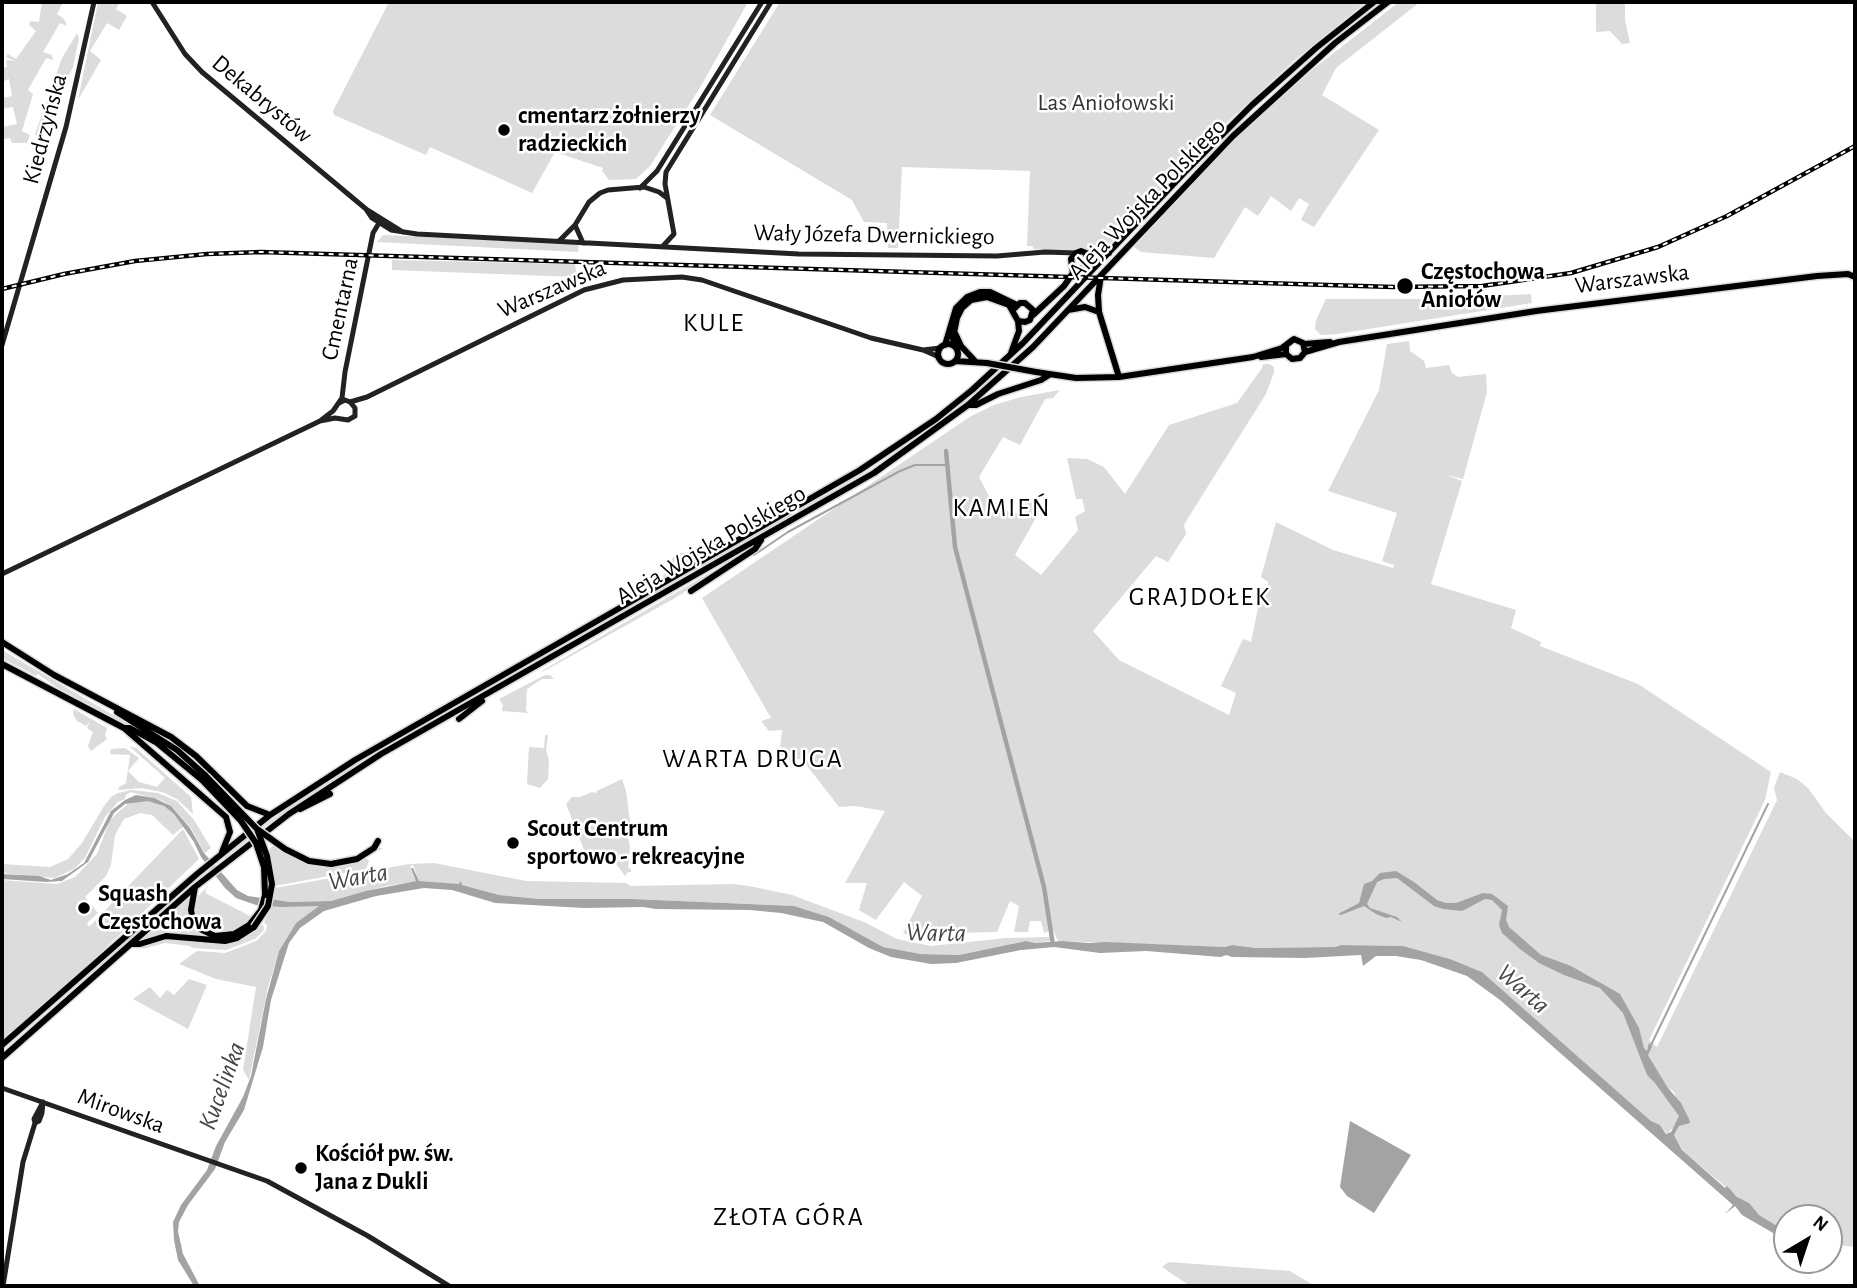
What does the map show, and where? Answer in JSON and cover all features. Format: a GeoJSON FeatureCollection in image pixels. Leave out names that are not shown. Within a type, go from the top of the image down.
{"type":"FeatureCollection","features":[{"type":"Feature","properties":{"kind":"main road","name":"Aleja Wojska Polskiego"},"geometry":{"type":"LineString","coordinates":[[2,1045],[197,874],[270,815],[355,760],[860,470],[936,419],[1011,355],[1252,105],[1316,48],[1374,2]]}},
{"type":"Feature","properties":{"kind":"main road","name":"Aleja Wojska Polskiego"},"geometry":{"type":"LineString","coordinates":[[2,1058],[202,881],[289,814],[382,754],[874,473],[968,405],[1033,347],[1233,136],[1335,43],[1388,2]]}},
{"type":"Feature","properties":{"kind":"main road"},"geometry":{"type":"LineString","coordinates":[[1077,271],[1072,263],[1076,253],[1109,253]]}},
{"type":"Feature","properties":{"kind":"main road"},"geometry":{"type":"LineString","coordinates":[[1018,321],[1028,321],[1064,286],[1088,262],[1086,254]]}},
{"type":"Feature","properties":{"kind":"main road","name":"Warszawska"},"geometry":{"type":"LineString","coordinates":[[1305,348],[1536,311],[1851,276],[1855,271]]}},
{"type":"Feature","properties":{"kind":"main road"},"geometry":{"type":"LineString","coordinates":[[1101,274],[1099,312],[1119,377]]}},
{"type":"Feature","properties":{"kind":"main road"},"geometry":{"type":"LineString","coordinates":[[1011,355],[1019,331],[1016,308],[990,292],[980,292],[967,297],[956,308],[939,357],[946,364],[974,360],[1049,375],[1101,379],[1253,356],[1286,354],[1295,360],[1303,357],[1305,348],[1301,340],[1294,339],[1286,345],[1253,356]]}},
{"type":"Feature","properties":{"kind":"main road"},"geometry":{"type":"LineString","coordinates":[[955,361],[953,338],[959,312],[966,304],[976,298],[987,297],[1016,308]]}},
{"type":"Feature","properties":{"kind":"main road"},"geometry":{"type":"LineString","coordinates":[[1016,308],[1023,303],[1043,304]]}},
{"type":"Feature","properties":{"kind":"main road"},"geometry":{"type":"LineString","coordinates":[[1030,305],[1033,315]]}},
{"type":"Feature","properties":{"kind":"main road"},"geometry":{"type":"LineString","coordinates":[[1068,310],[1085,307],[1099,312]]}},
{"type":"Feature","properties":{"kind":"main road"},"geometry":{"type":"LineString","coordinates":[[955,333],[961,346],[974,360]]}},
{"type":"Feature","properties":{"kind":"main road"},"geometry":{"type":"LineString","coordinates":[[1286,345],[1286,354]]}},
{"type":"Feature","properties":{"kind":"main road"},"geometry":{"type":"LineString","coordinates":[[943,346],[956,349],[974,360]]}},
{"type":"Feature","properties":{"kind":"main road"},"geometry":{"type":"LineString","coordinates":[[1101,379],[1111,372],[1115,364]]}},
{"type":"Feature","properties":{"kind":"main road"},"geometry":{"type":"LineString","coordinates":[[968,405],[976,405],[1049,375]]}},
{"type":"Feature","properties":{"kind":"main road"},"geometry":{"type":"LineString","coordinates":[[691,591],[755,549],[762,538]]}},
{"type":"Feature","properties":{"kind":"main road"},"geometry":{"type":"LineString","coordinates":[[2,642],[37,665],[175,740],[196,756],[241,801],[252,809],[270,815]]}},
{"type":"Feature","properties":{"kind":"main road"},"geometry":{"type":"LineString","coordinates":[[2,664],[124,728],[226,817],[230,832],[222,853]]}},
{"type":"Feature","properties":{"kind":"main road"},"geometry":{"type":"LineString","coordinates":[[459,719],[495,690]]}},
{"type":"Feature","properties":{"kind":"main road"},"geometry":{"type":"LineString","coordinates":[[100,700],[177,750],[257,829],[295,855],[314,862],[331,864],[357,859],[374,848],[378,841]]}},
{"type":"Feature","properties":{"kind":"main road"},"geometry":{"type":"LineString","coordinates":[[124,728],[130,728],[156,743],[204,778],[250,832],[262,859],[265,874],[265,895],[261,910],[252,926],[228,935],[215,936],[203,932],[192,913],[195,887]]}},
{"type":"Feature","properties":{"kind":"main road"},"geometry":{"type":"LineString","coordinates":[[289,814],[330,794]]}},
{"type":"Feature","properties":{"kind":"main road"},"geometry":{"type":"LineString","coordinates":[[226,817],[239,815],[243,807],[241,801]]}},
{"type":"Feature","properties":{"kind":"main road"},"geometry":{"type":"LineString","coordinates":[[131,944],[166,936],[225,941],[237,938],[252,926],[268,906],[272,884],[269,865],[257,829]]}},
{"type":"Feature","properties":{"kind":"street","name":"Kiedrzyńska"},"geometry":{"type":"LineString","coordinates":[[2,345],[66,127],[93,2]]}},
{"type":"Feature","properties":{"kind":"street","name":"Dekabrystów"},"geometry":{"type":"LineString","coordinates":[[152,2],[184,54],[195,66],[382,223]]}},
{"type":"Feature","properties":{"kind":"street"},"geometry":{"type":"LineString","coordinates":[[640,188],[657,170],[762,2]]}},
{"type":"Feature","properties":{"kind":"street"},"geometry":{"type":"LineString","coordinates":[[686,247],[674,234],[665,175],[771,2]]}},
{"type":"Feature","properties":{"kind":"street"},"geometry":{"type":"LineString","coordinates":[[559,241],[575,225],[589,202],[600,193],[640,188],[652,189],[667,198]]}},
{"type":"Feature","properties":{"kind":"street","name":"Wały Józefa Dwernickiego"},"geometry":{"type":"LineString","coordinates":[[382,223],[397,232],[799,254],[998,256],[1045,252],[1076,253]]}},
{"type":"Feature","properties":{"kind":"street","name":"Cmentarna"},"geometry":{"type":"LineString","coordinates":[[337,405],[343,387],[373,233],[382,223]]}},
{"type":"Feature","properties":{"kind":"street"},"geometry":{"type":"LineString","coordinates":[[575,225],[583,243]]}},
{"type":"Feature","properties":{"kind":"street"},"geometry":{"type":"LineString","coordinates":[[663,246],[674,234]]}},
{"type":"Feature","properties":{"kind":"street"},"geometry":{"type":"LineString","coordinates":[[1062,253],[1072,263]]}},
{"type":"Feature","properties":{"kind":"street","name":"Warszawska"},"geometry":{"type":"LineString","coordinates":[[349,401],[367,397],[584,290],[623,280],[682,277],[702,280],[871,338],[923,350],[939,357]]}},
{"type":"Feature","properties":{"kind":"street","name":"Warszawska"},"geometry":{"type":"LineString","coordinates":[[923,350],[943,346]]}},
{"type":"Feature","properties":{"kind":"street","name":"Cmentarna"},"geometry":{"type":"LineString","coordinates":[[343,387],[349,401]]}},
{"type":"Feature","properties":{"kind":"street"},"geometry":{"type":"LineString","coordinates":[[320,421],[348,420],[355,416],[367,397]]}},
{"type":"Feature","properties":{"kind":"street"},"geometry":{"type":"LineString","coordinates":[[3,572],[320,421],[337,405],[349,401],[355,408],[355,416]]}},
{"type":"Feature","properties":{"kind":"street"},"geometry":{"type":"LineString","coordinates":[[337,405],[338,419]]}},
{"type":"Feature","properties":{"kind":"street","name":"Mirowska"},"geometry":{"type":"LineString","coordinates":[[2,1088],[269,1182],[368,1236],[449,1286]]}},
{"type":"Feature","properties":{"kind":"street"},"geometry":{"type":"LineString","coordinates":[[3,1286],[21,1173],[35,1123],[39,1121],[42,1113],[43,1102]]}},
{"type":"Feature","properties":{"kind":"green space"},"geometry":{"type":"Polygon","coordinates":[[[42,2],[63,2],[57,14],[64,19],[67,26],[60,23],[43,52],[52,55],[53,60],[46,58],[28,90],[33,94],[22,131],[30,135],[27,143],[12,143],[10,138],[3,139],[2,142],[2,127],[17,124],[13,107],[2,109],[2,98],[12,96],[9,79],[2,82],[2,68],[7,67],[6,60],[15,61],[6,57],[8,54],[16,59],[36,31],[29,25],[30,21],[39,22],[42,2]]]}},
{"type":"Feature","properties":{"kind":"green space"},"geometry":{"type":"Polygon","coordinates":[[[98,2],[120,2],[116,9],[127,16],[119,30],[107,23],[90,51],[101,60],[78,100],[98,2]]]}},
{"type":"Feature","properties":{"kind":"green space"},"geometry":{"type":"Polygon","coordinates":[[[389,2],[748,2],[701,86],[650,166],[636,179],[609,180],[602,171],[603,168],[555,152],[532,193],[430,147],[426,155],[334,115],[333,111],[389,2]]]}},
{"type":"Feature","properties":{"kind":"green space","name":"Las Aniołowski"},"geometry":{"type":"Polygon","coordinates":[[[780,2],[1366,2],[1296,59],[1214,134],[1110,244],[1094,253],[1034,249],[1027,246],[1030,171],[902,167],[898,248],[888,248],[887,223],[864,222],[852,200],[710,115],[780,2]]]}},
{"type":"Feature","properties":{"kind":"green space"},"geometry":{"type":"Polygon","coordinates":[[[1399,2],[1420,2],[1336,68],[1322,95],[1379,130],[1314,227],[1301,220],[1309,204],[1299,198],[1291,211],[1271,196],[1258,216],[1245,207],[1214,258],[1141,252],[1134,247],[1229,145],[1270,107],[1317,66],[1399,2]]]}},
{"type":"Feature","properties":{"kind":"green space"},"geometry":{"type":"Polygon","coordinates":[[[1596,2],[1625,2],[1625,20],[1630,43],[1622,44],[1610,31],[1596,32],[1596,2]]]}},
{"type":"Feature","properties":{"kind":"green space"},"geometry":{"type":"Polygon","coordinates":[[[77,33],[79,38],[73,67],[37,137],[35,134],[62,58],[77,33]]]}},
{"type":"Feature","properties":{"kind":"green space"},"geometry":{"type":"Polygon","coordinates":[[[383,235],[579,244],[578,252],[377,242],[383,235]]]}},
{"type":"Feature","properties":{"kind":"green space"},"geometry":{"type":"Polygon","coordinates":[[[392,260],[575,264],[577,277],[392,270],[392,260]]]}},
{"type":"Feature","properties":{"kind":"green space"},"geometry":{"type":"Polygon","coordinates":[[[1531,294],[1532,303],[1337,334],[1321,335],[1315,329],[1316,320],[1326,299],[1432,299],[1531,294]]]}},
{"type":"Feature","properties":{"kind":"green space"},"geometry":{"type":"Polygon","coordinates":[[[1409,341],[1410,351],[1424,361],[1426,368],[1449,365],[1452,373],[1458,377],[1486,374],[1487,392],[1463,479],[1447,475],[1462,481],[1431,584],[1516,610],[1511,628],[1541,642],[1540,646],[1638,684],[1771,772],[1765,800],[1649,1040],[1657,1047],[1777,800],[1774,788],[1780,772],[1797,779],[1808,788],[1826,813],[1855,842],[1855,1247],[1843,1246],[1843,1204],[1773,1204],[1773,1224],[1684,1152],[1674,1135],[1679,1126],[1685,1123],[1674,1092],[1668,1088],[1648,1055],[1652,1047],[1645,1051],[1649,1071],[1682,1118],[1667,1134],[1660,1125],[1651,1121],[1482,972],[1450,959],[1403,946],[1256,948],[1232,945],[1225,947],[1058,941],[1053,930],[1044,933],[1041,921],[1030,921],[1028,932],[1014,932],[1019,906],[1010,901],[997,932],[903,934],[922,896],[904,882],[876,920],[859,910],[867,883],[845,883],[885,811],[855,806],[839,807],[802,759],[779,760],[782,730],[769,731],[761,721],[771,718],[702,598],[971,416],[994,405],[1021,397],[1060,390],[1053,398],[1045,399],[1020,445],[1003,437],[979,477],[989,496],[1005,511],[1020,514],[1027,500],[1042,507],[1015,555],[1041,575],[1078,530],[1075,517],[1085,511],[1082,499],[1076,499],[1067,458],[1087,459],[1104,467],[1125,494],[1169,425],[1237,403],[1263,364],[1269,364],[1274,367],[1274,372],[1266,394],[1188,518],[1184,525],[1186,534],[1168,562],[1156,556],[1093,631],[1119,660],[1229,715],[1236,693],[1221,686],[1243,639],[1251,642],[1262,588],[1268,587],[1268,582],[1261,577],[1276,522],[1333,550],[1393,568],[1394,565],[1382,561],[1397,513],[1328,491],[1379,390],[1387,344],[1409,341]]]}},
{"type":"Feature","properties":{"kind":"green space"},"geometry":{"type":"Polygon","coordinates":[[[733,539],[662,578],[675,554],[701,550],[733,539]]]}},
{"type":"Feature","properties":{"kind":"green space"},"geometry":{"type":"Polygon","coordinates":[[[754,547],[675,598],[540,672],[754,547]]]}},
{"type":"Feature","properties":{"kind":"green space"},"geometry":{"type":"Polygon","coordinates":[[[635,603],[637,605],[619,616],[361,762],[264,827],[225,858],[224,856],[285,810],[369,756],[635,603]]]}},
{"type":"Feature","properties":{"kind":"green space"},"geometry":{"type":"Polygon","coordinates":[[[2,650],[157,741],[56,687],[38,674],[36,676],[2,658],[2,650]]]}},
{"type":"Feature","properties":{"kind":"green space"},"geometry":{"type":"Polygon","coordinates":[[[545,675],[554,679],[542,679],[527,689],[528,713],[502,711],[503,705],[499,699],[545,675]]]}},
{"type":"Feature","properties":{"kind":"green space"},"geometry":{"type":"Polygon","coordinates":[[[74,709],[107,728],[107,739],[91,751],[88,746],[93,732],[87,728],[90,722],[86,726],[77,721],[73,714],[74,709]]]}},
{"type":"Feature","properties":{"kind":"green space"},"geometry":{"type":"Polygon","coordinates":[[[545,735],[548,735],[548,779],[540,788],[527,784],[529,747],[544,748],[545,735]]]}},
{"type":"Feature","properties":{"kind":"green space"},"geometry":{"type":"Polygon","coordinates":[[[165,745],[190,763],[225,799],[189,764],[165,745]]]}},
{"type":"Feature","properties":{"kind":"green space"},"geometry":{"type":"Polygon","coordinates":[[[129,746],[136,748],[191,797],[193,814],[177,799],[162,792],[142,788],[119,790],[118,788],[126,783],[130,755],[110,754],[111,749],[125,748],[139,758],[128,771],[139,782],[157,787],[165,778],[129,746]]]}},
{"type":"Feature","properties":{"kind":"green space"},"geometry":{"type":"Polygon","coordinates":[[[622,779],[631,829],[627,834],[630,846],[628,868],[631,872],[625,876],[614,861],[588,860],[566,804],[572,797],[596,793],[622,779]]]}},
{"type":"Feature","properties":{"kind":"green space"},"geometry":{"type":"Polygon","coordinates":[[[131,790],[158,793],[177,801],[194,820],[211,848],[204,852],[191,828],[172,807],[163,801],[131,792],[105,817],[85,858],[74,869],[55,878],[2,873],[2,864],[50,867],[68,859],[82,843],[111,797],[131,790]]]}},
{"type":"Feature","properties":{"kind":"green space"},"geometry":{"type":"Polygon","coordinates":[[[152,801],[164,806],[183,827],[173,835],[152,815],[140,813],[124,819],[115,835],[111,865],[106,876],[85,897],[98,913],[87,923],[89,927],[183,829],[199,859],[95,958],[2,1040],[2,880],[57,884],[75,877],[97,854],[110,820],[128,804],[152,801]]]}},
{"type":"Feature","properties":{"kind":"green space"},"geometry":{"type":"Polygon","coordinates":[[[274,845],[305,862],[332,866],[353,863],[377,848],[383,848],[366,858],[369,861],[366,869],[275,886],[268,850],[274,845]]]}},
{"type":"Feature","properties":{"kind":"green space"},"geometry":{"type":"Polygon","coordinates":[[[434,863],[526,881],[626,883],[631,886],[749,886],[792,895],[864,922],[897,939],[931,946],[1006,938],[1051,939],[1035,943],[1026,941],[959,955],[921,954],[883,947],[829,917],[794,906],[632,899],[539,899],[499,895],[462,885],[419,881],[413,865],[410,866],[417,881],[386,886],[331,901],[274,900],[275,888],[409,864],[434,863]]]}},
{"type":"Feature","properties":{"kind":"green space"},"geometry":{"type":"Polygon","coordinates":[[[209,885],[205,891],[207,894],[252,917],[238,929],[225,933],[216,934],[204,929],[196,919],[195,906],[199,895],[209,885]]]}},
{"type":"Feature","properties":{"kind":"green space"},"geometry":{"type":"Polygon","coordinates":[[[193,894],[188,910],[190,921],[207,937],[165,934],[138,943],[193,894]]]}},
{"type":"Feature","properties":{"kind":"green space"},"geometry":{"type":"Polygon","coordinates":[[[272,906],[319,906],[296,923],[279,951],[268,987],[249,1080],[243,1070],[256,987],[216,979],[179,964],[197,951],[225,953],[256,941],[266,931],[264,922],[272,906]]]}},
{"type":"Feature","properties":{"kind":"green space"},"geometry":{"type":"Polygon","coordinates":[[[263,924],[264,930],[255,939],[226,950],[165,943],[143,949],[141,946],[168,938],[227,944],[254,932],[263,924]]]}},
{"type":"Feature","properties":{"kind":"green space"},"geometry":{"type":"Polygon","coordinates":[[[189,979],[207,985],[188,1029],[133,999],[150,987],[160,998],[167,990],[174,995],[189,979]]]}},
{"type":"Feature","properties":{"kind":"green space"},"geometry":{"type":"Polygon","coordinates":[[[1169,1262],[1290,1271],[1315,1286],[1190,1286],[1162,1267],[1169,1262]]]}},
{"type":"Feature","properties":{"kind":"shaded area"},"geometry":{"type":"Polygon","coordinates":[[[136,795],[154,798],[171,806],[190,828],[204,853],[237,890],[248,896],[290,902],[331,901],[416,881],[413,868],[419,881],[459,884],[461,881],[462,885],[499,895],[539,899],[632,899],[794,906],[829,917],[883,947],[921,954],[959,955],[1026,941],[1225,947],[1232,945],[1256,948],[1403,946],[1450,959],[1482,972],[1651,1121],[1660,1125],[1666,1134],[1671,1132],[1679,1116],[1647,1075],[1623,1013],[1600,988],[1539,963],[1520,949],[1502,933],[1499,925],[1502,910],[1492,900],[1485,899],[1462,911],[1443,909],[1434,906],[1397,878],[1384,879],[1377,882],[1367,904],[1370,908],[1397,917],[1402,922],[1376,914],[1364,906],[1338,914],[1359,903],[1364,884],[1380,873],[1396,871],[1437,900],[1446,903],[1456,903],[1483,893],[1492,894],[1508,906],[1506,920],[1509,927],[1541,955],[1571,966],[1620,994],[1639,1028],[1644,1048],[1647,1051],[1649,1043],[1652,1047],[1648,1055],[1689,1119],[1690,1123],[1679,1126],[1674,1135],[1682,1150],[1725,1188],[1727,1186],[1737,1197],[1749,1203],[1759,1215],[1773,1224],[1773,1233],[1742,1215],[1735,1206],[1725,1214],[1733,1205],[1500,1000],[1467,976],[1421,960],[1376,956],[1363,966],[1361,955],[1305,958],[1221,957],[1146,951],[1100,953],[1054,947],[1021,950],[956,963],[931,964],[891,957],[823,922],[781,913],[495,903],[452,890],[424,888],[376,896],[324,911],[300,928],[289,943],[271,1000],[263,1047],[244,1110],[225,1142],[215,1169],[188,1205],[179,1222],[178,1231],[183,1254],[200,1286],[194,1286],[178,1260],[173,1222],[181,1205],[207,1170],[216,1146],[243,1097],[251,1076],[266,999],[279,951],[296,923],[319,906],[256,905],[236,898],[201,857],[174,814],[164,806],[148,801],[125,804],[114,813],[88,862],[62,881],[2,879],[2,874],[39,876],[51,880],[68,874],[84,863],[111,811],[136,795]]]}},
{"type":"Feature","properties":{"kind":"shaded area"},"geometry":{"type":"Polygon","coordinates":[[[1350,1121],[1411,1155],[1374,1213],[1347,1196],[1340,1187],[1350,1121]]]}},
{"type":"Feature","properties":{"kind":"waterway"},"geometry":{"type":"LineString","coordinates":[[946,451],[955,547],[1044,887],[1053,945]]}},
{"type":"Feature","properties":{"kind":"waterway"},"geometry":{"type":"LineString","coordinates":[[754,555],[788,532],[900,471],[915,465],[947,465]]}},
{"type":"Feature","properties":{"kind":"waterway"},"geometry":{"type":"LineString","coordinates":[[1651,1045],[1768,804]]}},
{"type":"Feature","properties":{"kind":"railway"},"geometry":{"type":"LineString","coordinates":[[2,289],[135,261],[261,252],[1393,287],[1482,286],[1571,273],[1658,247],[1727,216],[1855,146]]}},
{"type":"Feature","properties":{"kind":"place","name":"cmentarz żołnierzy radzieckich"},"geometry":{"type":"Point","coordinates":[504,130]}},
{"type":"Feature","properties":{"kind":"place","name":"Częstochowa Aniołów"},"geometry":{"type":"Point","coordinates":[1405,286]}},
{"type":"Feature","properties":{"kind":"place","name":"Scout Centrum sportowo - rekreacyjne"},"geometry":{"type":"Point","coordinates":[513,843]}},
{"type":"Feature","properties":{"kind":"place","name":"Squash Częstochowa"},"geometry":{"type":"Point","coordinates":[84,908]}},
{"type":"Feature","properties":{"kind":"place","name":"Kościół pw. św. Jana z Dukli"},"geometry":{"type":"Point","coordinates":[301,1168]}},
{"type":"Feature","properties":{"kind":"district","name":"KULE"},"geometry":{"type":"Point","coordinates":[714,323]}},
{"type":"Feature","properties":{"kind":"district","name":"KAMIEŃ"},"geometry":{"type":"Point","coordinates":[1002,508]}},
{"type":"Feature","properties":{"kind":"district","name":"GRAJDOŁEK"},"geometry":{"type":"Point","coordinates":[1200,597]}},
{"type":"Feature","properties":{"kind":"district","name":"WARTA DRUGA"},"geometry":{"type":"Point","coordinates":[753,759]}},
{"type":"Feature","properties":{"kind":"district","name":"ZŁOTA GÓRA"},"geometry":{"type":"Point","coordinates":[789,1217]}},
{"type":"Feature","properties":{"kind":"water label","name":"Warta"},"geometry":{"type":"Point","coordinates":[358,877]}},
{"type":"Feature","properties":{"kind":"water label","name":"Warta"},"geometry":{"type":"Point","coordinates":[936,933]}},
{"type":"Feature","properties":{"kind":"water label","name":"Warta"},"geometry":{"type":"Point","coordinates":[1523,989]}},
{"type":"Feature","properties":{"kind":"water label","name":"Kucelinka"},"geometry":{"type":"Point","coordinates":[222,1086]}}]}
